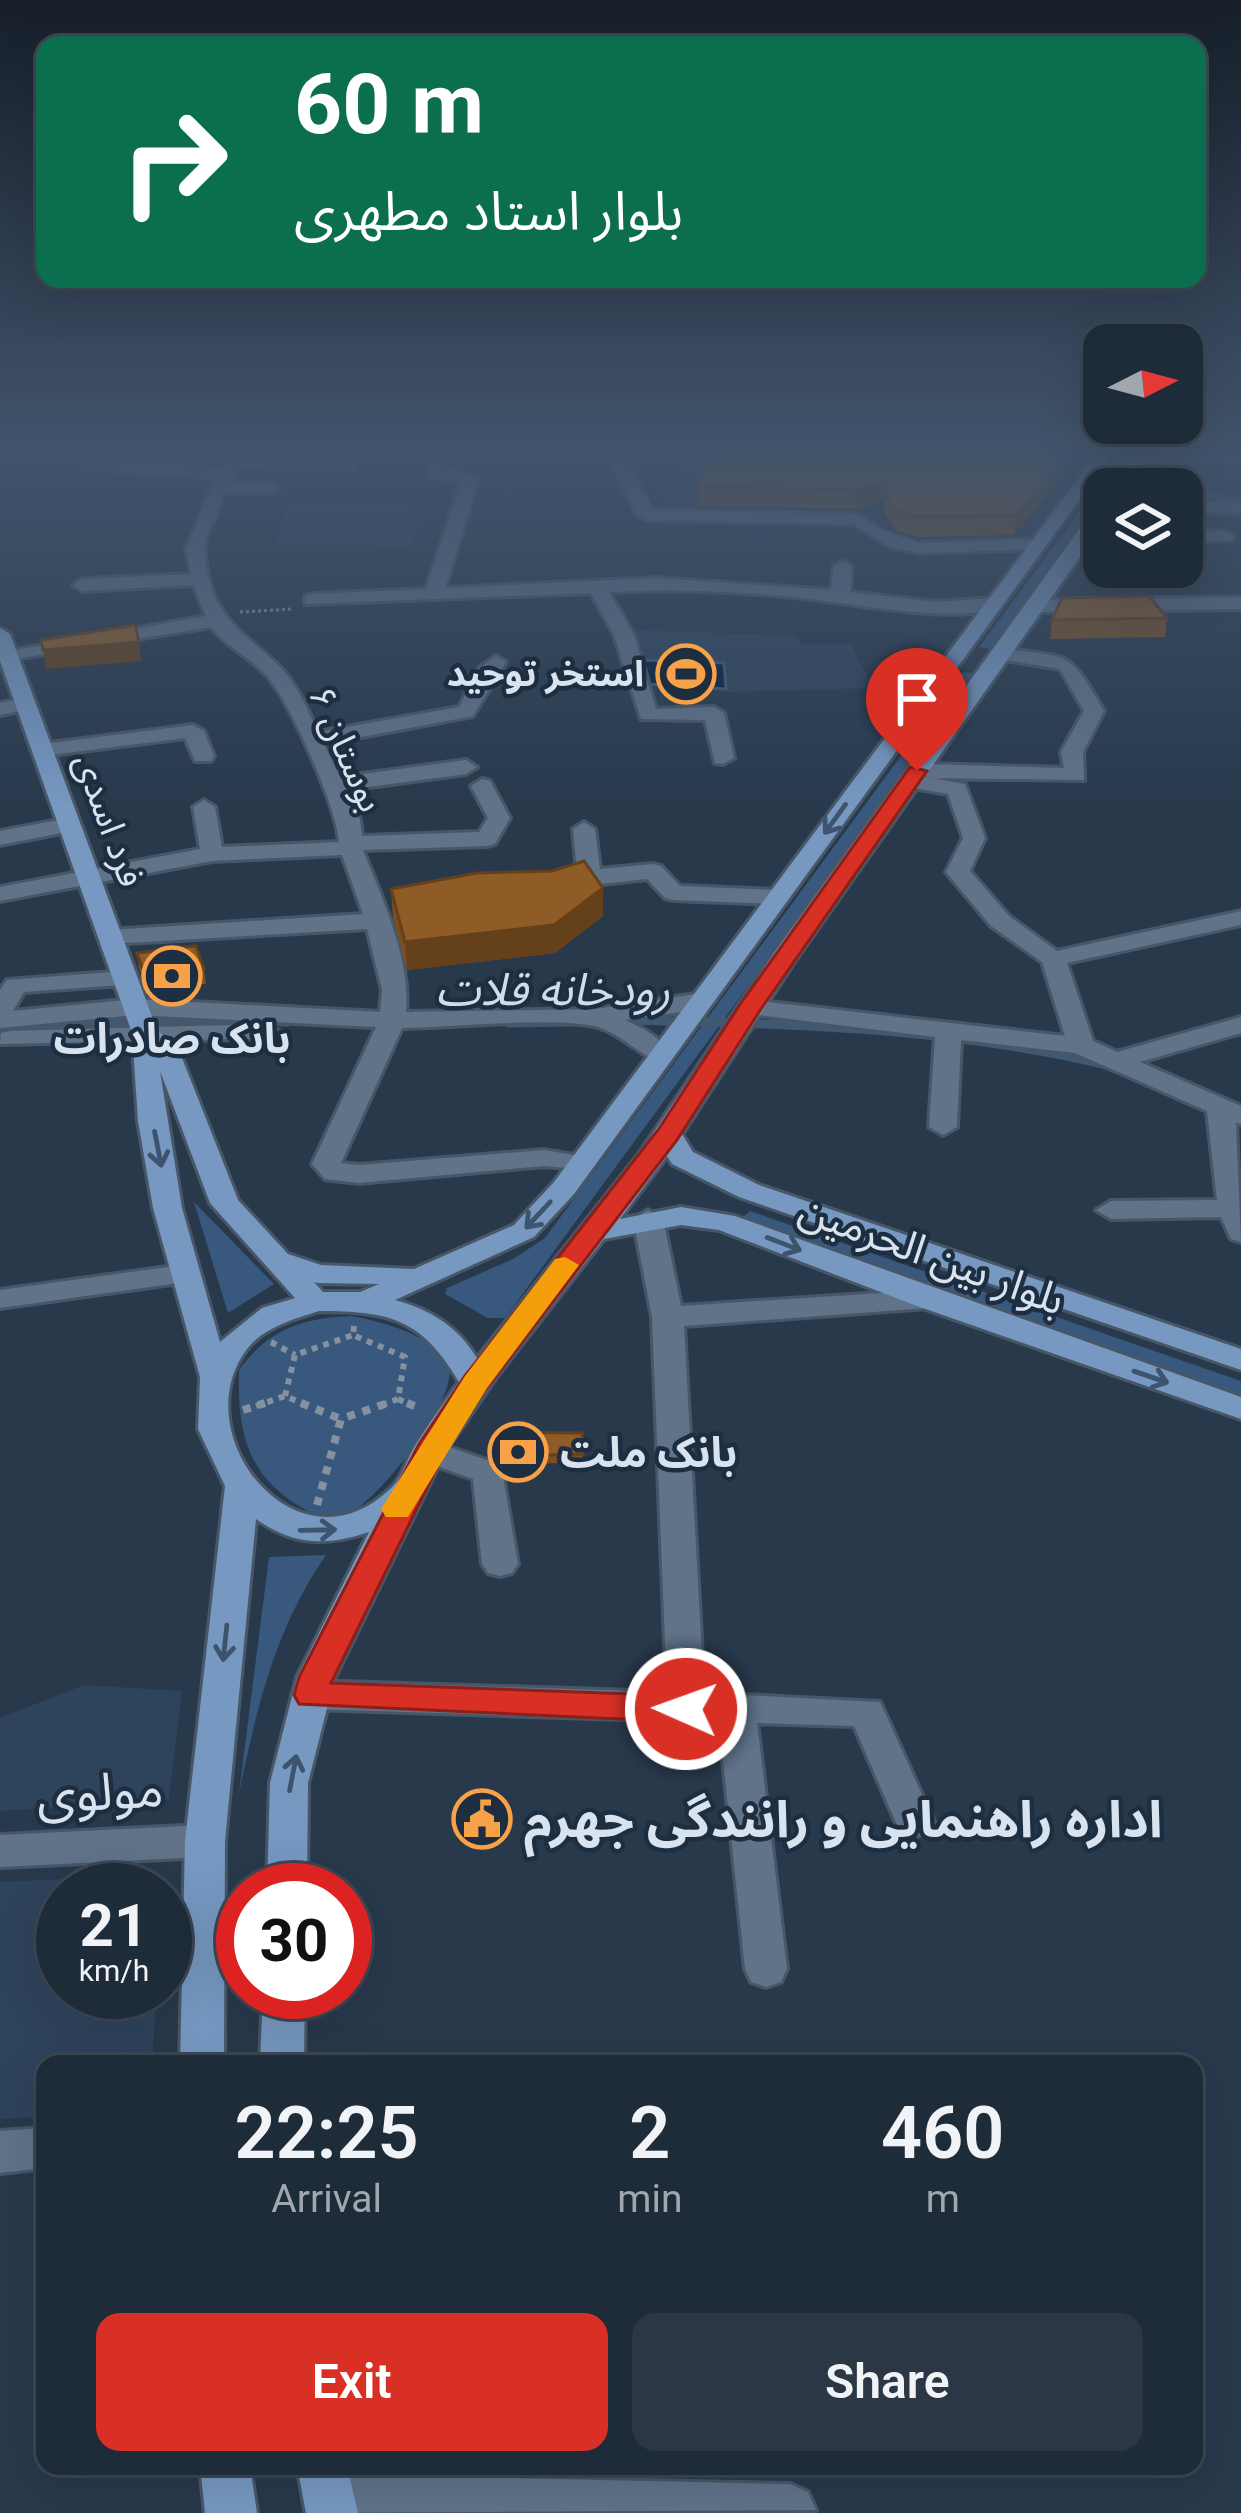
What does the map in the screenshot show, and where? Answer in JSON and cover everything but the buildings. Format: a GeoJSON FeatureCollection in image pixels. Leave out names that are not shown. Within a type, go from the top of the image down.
{"type":"FeatureCollection","features":[{"type":"Feature","properties":{"kind":"main road"},"geometry":{"type":"LineString","coordinates":[[358,1308],[524,1231],[581,1164],[1017,572]]}},
{"type":"Feature","properties":{"kind":"main road"},"geometry":{"type":"LineString","coordinates":[[287,1863],[289,1783],[316,1677],[429,1451],[476,1382],[668,1134],[914,776],[1034,606],[1064,572]]}},
{"type":"Feature","properties":{"kind":"main road","name":"فرد اسدی"},"geometry":{"type":"LineString","coordinates":[[0,634],[87,874],[121,952],[140,1020],[146,1090],[182,1274],[227,1383],[213,1423],[226,1463],[242,1485]]}},
{"type":"Feature","properties":{"kind":"main road"},"geometry":{"type":"LineString","coordinates":[[954,659],[996,660]]}},
{"type":"Feature","properties":{"kind":"main road","name":"فرد اسدی"},"geometry":{"type":"LineString","coordinates":[[140,1020],[166,1053],[225,1203],[314,1301]]}},
{"type":"Feature","properties":{"kind":"main road","name":"بلوار بین الحرمین"},"geometry":{"type":"LineString","coordinates":[[668,1134],[682,1158],[749,1191],[1241,1360]]}},
{"type":"Feature","properties":{"kind":"main road"},"geometry":{"type":"LineString","coordinates":[[725,1222],[749,1191]]}},
{"type":"Feature","properties":{"kind":"main road","name":"بلوار بین الحرمین"},"geometry":{"type":"LineString","coordinates":[[590,1233],[682,1216],[725,1222],[1241,1408]]}},
{"type":"Feature","properties":{"kind":"main road"},"geometry":{"type":"LineString","coordinates":[[272,1258],[318,1274],[356,1278],[391,1278],[444,1267]]}},
{"type":"Feature","properties":{"kind":"main road"},"geometry":{"type":"LineString","coordinates":[[227,1383],[222,1362],[247,1330],[294,1304],[314,1301],[441,1329],[466,1355],[476,1382]]}},
{"type":"Feature","properties":{"kind":"main road"},"geometry":{"type":"LineString","coordinates":[[242,1485],[277,1521],[296,1530],[317,1532],[363,1521],[402,1500]]}},
{"type":"Feature","properties":{"kind":"main road"},"geometry":{"type":"LineString","coordinates":[[202,2055],[205,1840],[242,1485]]}},
{"type":"Feature","properties":{"kind":"main road"},"geometry":{"type":"LineString","coordinates":[[282,2055],[283,2019]]}},
{"type":"Feature","properties":{"kind":"main road"},"geometry":{"type":"LineString","coordinates":[[226,2475],[231,2513]]}},
{"type":"Feature","properties":{"kind":"street","name":"بوستان ۶"},"geometry":{"type":"LineString","coordinates":[[202,572],[199,579],[217,620],[276,674],[349,820],[368,922],[395,990],[392,1020]]}},
{"type":"Feature","properties":{"kind":"street"},"geometry":{"type":"LineString","coordinates":[[434,592],[440,572]]}},
{"type":"Feature","properties":{"kind":"street"},"geometry":{"type":"LineString","coordinates":[[840,598],[842,572]]}},
{"type":"Feature","properties":{"kind":"street"},"geometry":{"type":"LineString","coordinates":[[82,585],[199,579]]}},
{"type":"Feature","properties":{"kind":"street"},"geometry":{"type":"LineString","coordinates":[[312,601],[675,584],[935,608],[994,604]]}},
{"type":"Feature","properties":{"kind":"street"},"geometry":{"type":"LineString","coordinates":[[598,588],[624,635],[648,716],[713,713],[722,758]]}},
{"type":"Feature","properties":{"kind":"street"},"geometry":{"type":"LineString","coordinates":[[1034,606],[1241,603]]}},
{"type":"Feature","properties":{"kind":"street"},"geometry":{"type":"LineString","coordinates":[[9,657],[217,620]]}},
{"type":"Feature","properties":{"kind":"street"},"geometry":{"type":"LineString","coordinates":[[914,776],[1076,776],[1072,752],[1094,711],[1067,664],[996,660]]}},
{"type":"Feature","properties":{"kind":"street"},"geometry":{"type":"LineString","coordinates":[[311,740],[466,712],[478,695],[485,671],[496,662]]}},
{"type":"Feature","properties":{"kind":"street"},"geometry":{"type":"LineString","coordinates":[[0,709],[26,704]]}},
{"type":"Feature","properties":{"kind":"street"},"geometry":{"type":"LineString","coordinates":[[184,706],[203,757]]}},
{"type":"Feature","properties":{"kind":"street"},"geometry":{"type":"LineString","coordinates":[[42,750],[193,731]]}},
{"type":"Feature","properties":{"kind":"street"},"geometry":{"type":"LineString","coordinates":[[914,776],[957,789],[974,838],[958,872],[1000,921],[1053,959],[1081,1046]]}},
{"type":"Feature","properties":{"kind":"street"},"geometry":{"type":"LineString","coordinates":[[0,895],[87,874],[212,854],[487,839],[499,818],[474,777],[332,785]]}},
{"type":"Feature","properties":{"kind":"street"},"geometry":{"type":"LineString","coordinates":[[204,807],[212,854]]}},
{"type":"Feature","properties":{"kind":"street"},"geometry":{"type":"LineString","coordinates":[[0,838],[69,825]]}},
{"type":"Feature","properties":{"kind":"street"},"geometry":{"type":"LineString","coordinates":[[584,829],[589,877]]}},
{"type":"Feature","properties":{"kind":"street"},"geometry":{"type":"LineString","coordinates":[[522,886],[653,871],[673,893],[778,897]]}},
{"type":"Feature","properties":{"kind":"street"},"geometry":{"type":"LineString","coordinates":[[404,905],[368,922],[121,952],[16,985],[0,1015],[323,1032],[392,1020],[595,1018],[702,1002]]}},
{"type":"Feature","properties":{"kind":"street"},"geometry":{"type":"LineString","coordinates":[[1053,959],[1241,918]]}},
{"type":"Feature","properties":{"kind":"street"},"geometry":{"type":"LineString","coordinates":[[595,1018],[641,1036],[661,1056]]}},
{"type":"Feature","properties":{"kind":"street"},"geometry":{"type":"LineString","coordinates":[[744,1018],[1081,1046],[1230,1112],[1239,1224],[1111,1210]]}},
{"type":"Feature","properties":{"kind":"street"},"geometry":{"type":"LineString","coordinates":[[0,1040],[140,1020]]}},
{"type":"Feature","properties":{"kind":"street"},"geometry":{"type":"LineString","coordinates":[[392,1020],[326,1164],[335,1173],[420,1172],[544,1158],[581,1164]]}},
{"type":"Feature","properties":{"kind":"street"},"geometry":{"type":"LineString","coordinates":[[1114,1060],[1241,1024]]}},
{"type":"Feature","properties":{"kind":"street"},"geometry":{"type":"LineString","coordinates":[[943,1127],[947,1032]]}},
{"type":"Feature","properties":{"kind":"street"},"geometry":{"type":"LineString","coordinates":[[648,1219],[668,1317],[686,1709]]}},
{"type":"Feature","properties":{"kind":"street"},"geometry":{"type":"LineString","coordinates":[[0,1299],[182,1274]]}},
{"type":"Feature","properties":{"kind":"street"},"geometry":{"type":"LineString","coordinates":[[668,1317],[928,1299]]}},
{"type":"Feature","properties":{"kind":"street"},"geometry":{"type":"LineString","coordinates":[[429,1451],[489,1473],[500,1564]]}},
{"type":"Feature","properties":{"kind":"street"},"geometry":{"type":"LineString","coordinates":[[311,1695],[867,1712],[914,1821]]}},
{"type":"Feature","properties":{"kind":"street"},"geometry":{"type":"LineString","coordinates":[[736,1708],[766,1969]]}},
{"type":"Feature","properties":{"kind":"street","name":"مولوی"},"geometry":{"type":"LineString","coordinates":[[0,1851],[205,1840]]}},
{"type":"Feature","properties":{"kind":"street"},"geometry":{"type":"LineString","coordinates":[[0,2152],[36,2149]]}},
{"type":"Feature","properties":{"kind":"street"},"geometry":{"type":"LineString","coordinates":[[328,2493],[790,2510]]}},
{"type":"Feature","properties":{"kind":"path"},"geometry":{"type":"LineString","coordinates":[[217,620],[248,611],[286,611],[312,601]]}},
{"type":"Feature","properties":{"kind":"path"},"geometry":{"type":"LineString","coordinates":[[353,1335],[358,1308]]}},
{"type":"Feature","properties":{"kind":"path"},"geometry":{"type":"LineString","coordinates":[[284,1328],[262,1342],[295,1355],[353,1335],[404,1357],[398,1399]]}},
{"type":"Feature","properties":{"kind":"path"},"geometry":{"type":"LineString","coordinates":[[285,1396],[295,1355]]}},
{"type":"Feature","properties":{"kind":"path"},"geometry":{"type":"LineString","coordinates":[[227,1383],[242,1410],[244,1428]]}},
{"type":"Feature","properties":{"kind":"path"},"geometry":{"type":"LineString","coordinates":[[242,1410],[285,1396],[341,1419],[398,1399],[434,1414]]}},
{"type":"Feature","properties":{"kind":"path"},"geometry":{"type":"LineString","coordinates":[[314,1515],[341,1419]]}},
{"type":"Feature","properties":{"kind":"shaded area"},"geometry":{"type":"Polygon","coordinates":[[[1035,572],[1048,572],[992,649],[979,647],[1035,572]]]}},
{"type":"Feature","properties":{"kind":"shaded area"},"geometry":{"type":"Polygon","coordinates":[[[636,630],[797,636],[801,644],[850,644],[874,688],[730,692],[649,684],[636,630]]]}},
{"type":"Feature","properties":{"kind":"shaded area","name":"استخر توحید"},"geometry":{"type":"Polygon","coordinates":[[[643,660],[724,663],[726,689],[649,684],[643,660]]]}},
{"type":"Feature","properties":{"kind":"shaded area"},"geometry":{"type":"Polygon","coordinates":[[[963,672],[977,674],[505,1318],[488,1318],[445,1294],[447,1288],[513,1259],[545,1238],[963,672]]]}},
{"type":"Feature","properties":{"kind":"shaded area"},"geometry":{"type":"Polygon","coordinates":[[[194,1202],[274,1284],[228,1313],[194,1202]]]}},
{"type":"Feature","properties":{"kind":"shaded area"},"geometry":{"type":"Polygon","coordinates":[[[750,1211],[1241,1381],[1241,1403],[741,1219],[750,1211]]]}},
{"type":"Feature","properties":{"kind":"shaded area"},"geometry":{"type":"Polygon","coordinates":[[[351,1316],[419,1337],[441,1354],[448,1364],[449,1379],[416,1445],[380,1488],[350,1513],[328,1517],[286,1497],[259,1469],[244,1434],[239,1370],[262,1345],[287,1329],[351,1316]]]}},
{"type":"Feature","properties":{"kind":"shaded area"},"geometry":{"type":"Polygon","coordinates":[[[326,1555],[281,1640],[261,1699],[239,1793],[269,1557],[326,1555]]]}},
{"type":"Feature","properties":{"kind":"shaded area"},"geometry":{"type":"Polygon","coordinates":[[[84,1685],[182,1691],[169,1799],[0,1811],[0,1718],[84,1685]]]}},
{"type":"Feature","properties":{"kind":"shaded area"},"geometry":{"type":"Polygon","coordinates":[[[36,1880],[36,2019],[155,2019],[153,2055],[36,2055],[36,2117],[0,2119],[0,1882],[36,1880]]]}},
{"type":"Feature","properties":{"kind":"waterway","name":"رودخانه قلات"},"geometry":{"type":"LineString","coordinates":[[617,1020],[925,1035],[1107,1065]]}},
{"type":"Feature","properties":{"kind":"waterway","name":"رودخانه قلات"},"geometry":{"type":"LineString","coordinates":[[0,1029],[88,1021],[288,1022]]}},
{"type":"Feature","properties":{"kind":"waterway","name":"رودخانه قلات"},"geometry":{"type":"LineString","coordinates":[[509,1023],[570,1022]]}},
{"type":"Feature","properties":{"kind":"slow traffic"},"geometry":{"type":"LineString","coordinates":[[397,1509],[476,1382],[565,1265]]}},
{"type":"Feature","properties":{"kind":"place","name":"استخر توحید"},"geometry":{"type":"Point","coordinates":[686,674]}},
{"type":"Feature","properties":{"kind":"place","name":"بانک صادرات"},"geometry":{"type":"Point","coordinates":[172,976]}},
{"type":"Feature","properties":{"kind":"place","name":"بانک ملت"},"geometry":{"type":"Point","coordinates":[518,1452]}},
{"type":"Feature","properties":{"kind":"place","name":"اداره راهنمایی و رانندگی جهرم"},"geometry":{"type":"Point","coordinates":[482,1819]}},
{"type":"Feature","properties":{"kind":"route"},"geometry":{"type":"LineString","coordinates":[[686,1709],[311,1695],[429,1451],[476,1382],[668,1134],[749,1008],[917,771]]}}]}
